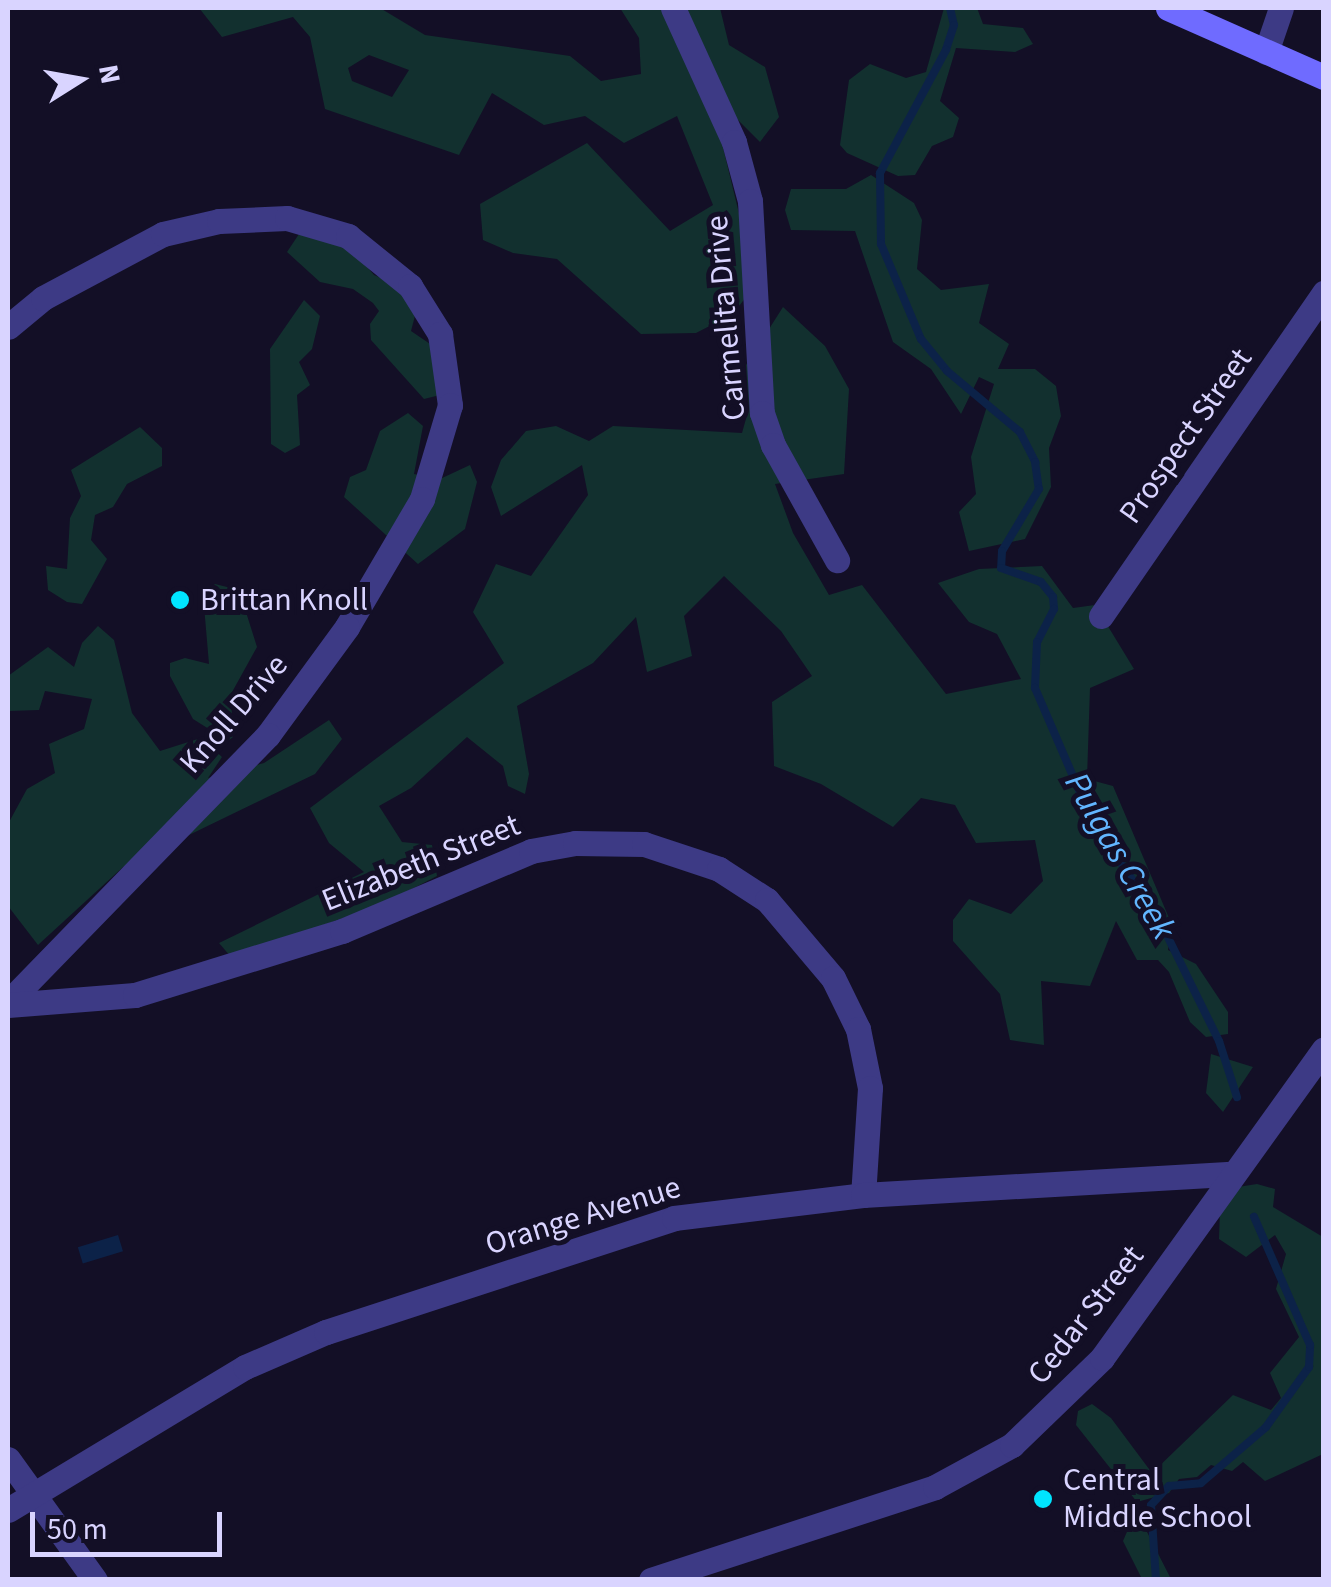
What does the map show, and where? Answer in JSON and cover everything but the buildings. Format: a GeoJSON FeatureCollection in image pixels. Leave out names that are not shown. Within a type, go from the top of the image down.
{"type":"FeatureCollection","features":[{"type":"Feature","properties":{"kind":"main road"},"geometry":{"type":"LineString","coordinates":[[1168,8],[1324,78]]}},
{"type":"Feature","properties":{"kind":"street","name":"Carmelita Drive"},"geometry":{"type":"LineString","coordinates":[[673,8],[734,142],[750,200],[762,413],[773,445],[838,560]]}},
{"type":"Feature","properties":{"kind":"street"},"geometry":{"type":"LineString","coordinates":[[1266,52],[1281,8]]}},
{"type":"Feature","properties":{"kind":"street","name":"Knoll Drive"},"geometry":{"type":"LineString","coordinates":[[8,328],[43,298],[163,234],[219,221],[287,218],[348,236],[410,286],[440,334],[450,405],[422,499],[347,628],[268,735],[8,1004]]}},
{"type":"Feature","properties":{"kind":"street","name":"Prospect Street"},"geometry":{"type":"LineString","coordinates":[[1101,616],[1324,293]]}},
{"type":"Feature","properties":{"kind":"street","name":"Elizabeth Street"},"geometry":{"type":"LineString","coordinates":[[8,1004],[134,995],[342,931],[530,851],[575,842],[644,844],[720,869],[767,900],[833,978],[858,1030],[870,1088],[863,1195]]}},
{"type":"Feature","properties":{"kind":"street","name":"Cedar Street"},"geometry":{"type":"LineString","coordinates":[[651,1580],[935,1487],[1012,1445],[1102,1358],[1324,1049]]}},
{"type":"Feature","properties":{"kind":"street","name":"Orange Avenue"},"geometry":{"type":"LineString","coordinates":[[8,1510],[33,1490],[167,1408],[326,1332],[674,1218],[863,1195],[1231,1174]]}},
{"type":"Feature","properties":{"kind":"street"},"geometry":{"type":"LineString","coordinates":[[8,1459],[95,1580]]}},
{"type":"Feature","properties":{"kind":"green space"},"geometry":{"type":"Polygon","coordinates":[[[199,8],[380,8],[425,35],[570,56],[601,81],[641,74],[639,38],[620,8],[720,8],[729,45],[765,67],[779,117],[760,142],[729,111],[720,135],[743,230],[746,297],[733,314],[696,333],[641,334],[557,259],[513,253],[483,240],[480,204],[587,143],[670,231],[713,205],[677,116],[624,143],[585,116],[544,125],[492,93],[459,155],[325,109],[310,37],[293,17],[222,37],[199,8]],[[369,55],[348,68],[352,81],[392,97],[409,70],[369,55]]]}},
{"type":"Feature","properties":{"kind":"green space"},"geometry":{"type":"Polygon","coordinates":[[[944,8],[977,8],[983,24],[1023,28],[1033,44],[1015,52],[956,48],[940,101],[959,118],[953,137],[932,146],[915,175],[898,176],[847,153],[840,145],[849,80],[870,64],[906,78],[926,72],[944,8]]]}},
{"type":"Feature","properties":{"kind":"green space"},"geometry":{"type":"Polygon","coordinates":[[[871,175],[914,203],[922,220],[917,269],[941,290],[989,284],[979,323],[1009,344],[998,369],[1035,369],[1056,386],[1061,416],[1049,448],[1051,487],[1025,539],[969,551],[959,512],[976,494],[971,457],[994,384],[979,377],[961,414],[931,369],[893,342],[855,231],[791,230],[785,210],[791,189],[846,189],[871,175]]]}},
{"type":"Feature","properties":{"kind":"green space"},"geometry":{"type":"Polygon","coordinates":[[[301,231],[345,241],[374,275],[406,289],[416,312],[411,331],[436,348],[440,395],[424,399],[371,340],[370,324],[379,311],[373,303],[353,289],[320,282],[287,252],[301,231]]]}},
{"type":"Feature","properties":{"kind":"green space"},"geometry":{"type":"Polygon","coordinates":[[[304,300],[320,316],[312,349],[299,362],[310,385],[297,395],[300,445],[285,453],[271,444],[270,349],[304,300]]]}},
{"type":"Feature","properties":{"kind":"green space"},"geometry":{"type":"Polygon","coordinates":[[[783,307],[825,346],[849,389],[844,474],[775,484],[793,533],[829,595],[862,585],[946,694],[1021,679],[997,634],[969,622],[938,583],[979,569],[1042,566],[1073,608],[1095,605],[1134,669],[1090,688],[1087,779],[1113,786],[1172,925],[1168,950],[1196,964],[1228,1012],[1228,1034],[1206,1037],[1190,1022],[1169,972],[1158,960],[1137,960],[1116,921],[1090,986],[1041,981],[1044,1045],[1010,1040],[1000,994],[953,941],[953,920],[969,899],[1011,914],[1043,881],[1035,840],[976,843],[955,805],[921,798],[893,827],[821,784],[774,766],[772,702],[812,676],[781,631],[724,576],[684,616],[692,656],[647,672],[636,617],[593,663],[517,706],[529,774],[525,794],[508,786],[503,766],[467,737],[411,788],[379,806],[402,842],[432,845],[437,876],[381,905],[231,957],[219,943],[364,872],[329,843],[310,808],[504,663],[473,612],[496,564],[531,576],[588,495],[582,465],[501,516],[491,487],[501,460],[526,431],[556,426],[589,441],[613,426],[742,433],[749,408],[746,365],[783,307]]]}},
{"type":"Feature","properties":{"kind":"green space"},"geometry":{"type":"Polygon","coordinates":[[[408,413],[423,426],[414,474],[440,479],[470,465],[477,482],[465,529],[418,564],[344,497],[350,477],[366,470],[380,431],[408,413]]]}},
{"type":"Feature","properties":{"kind":"green space"},"geometry":{"type":"Polygon","coordinates":[[[140,427],[162,448],[162,466],[127,484],[113,507],[95,515],[91,540],[107,559],[82,604],[67,602],[48,590],[46,566],[67,569],[70,518],[81,496],[71,470],[140,427]]]}},
{"type":"Feature","properties":{"kind":"green space"},"geometry":{"type":"Polygon","coordinates":[[[215,584],[239,590],[257,647],[231,694],[233,737],[228,741],[193,719],[170,676],[170,663],[185,658],[209,664],[203,594],[215,584]]]}},
{"type":"Feature","properties":{"kind":"green space"},"geometry":{"type":"Polygon","coordinates":[[[98,626],[114,640],[132,713],[160,751],[201,738],[222,757],[208,778],[264,763],[329,720],[342,739],[315,774],[123,867],[38,945],[8,906],[8,824],[27,789],[55,773],[49,744],[84,729],[92,699],[45,691],[39,710],[8,711],[8,676],[48,647],[74,667],[82,643],[98,626]]]}},
{"type":"Feature","properties":{"kind":"green space"},"geometry":{"type":"Polygon","coordinates":[[[1211,1054],[1253,1067],[1223,1112],[1206,1093],[1211,1054]]]}},
{"type":"Feature","properties":{"kind":"green space"},"geometry":{"type":"Polygon","coordinates":[[[1257,1184],[1275,1189],[1273,1207],[1323,1237],[1323,1454],[1265,1481],[1243,1462],[1232,1471],[1211,1465],[1197,1477],[1179,1479],[1169,1493],[1137,1502],[1076,1425],[1078,1411],[1092,1404],[1111,1418],[1152,1473],[1233,1395],[1271,1410],[1281,1398],[1270,1373],[1299,1337],[1276,1289],[1286,1254],[1275,1235],[1246,1257],[1219,1239],[1220,1209],[1238,1187],[1257,1184]]]}},
{"type":"Feature","properties":{"kind":"green space"},"geometry":{"type":"Polygon","coordinates":[[[1136,1511],[1147,1515],[1146,1530],[1171,1579],[1142,1579],[1123,1541],[1136,1511]]]}},
{"type":"Feature","properties":{"kind":"water"},"geometry":{"type":"Polygon","coordinates":[[[118,1235],[123,1251],[83,1264],[78,1247],[118,1235]]]}},
{"type":"Feature","properties":{"kind":"waterway","name":"Pulgas Creek"},"geometry":{"type":"LineString","coordinates":[[950,8],[954,25],[946,50],[880,173],[881,244],[921,339],[947,371],[1020,432],[1035,462],[1039,489],[1002,551],[1001,568],[1041,582],[1053,597],[1054,609],[1037,642],[1035,688],[1094,825],[1156,913],[1219,1041],[1237,1097]]}},
{"type":"Feature","properties":{"kind":"waterway","name":"Pulgas Creek"},"geometry":{"type":"LineString","coordinates":[[1156,1580],[1151,1505],[1169,1486],[1201,1483],[1266,1427],[1309,1367],[1310,1345],[1254,1217]]}},
{"type":"Feature","properties":{"kind":"place","name":"Brittan Knoll"},"geometry":{"type":"Point","coordinates":[180,600]}},
{"type":"Feature","properties":{"kind":"place","name":"Central Middle School"},"geometry":{"type":"Point","coordinates":[1043,1499]}}]}
